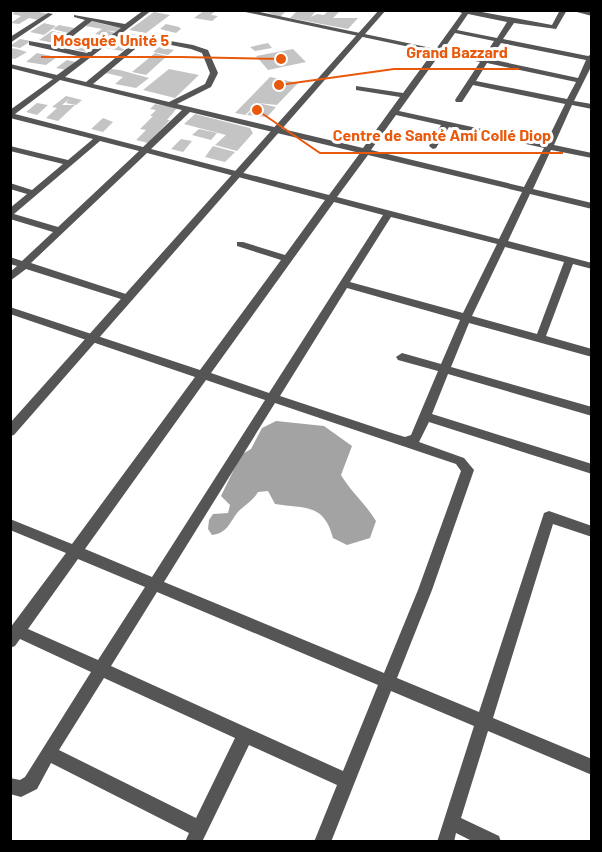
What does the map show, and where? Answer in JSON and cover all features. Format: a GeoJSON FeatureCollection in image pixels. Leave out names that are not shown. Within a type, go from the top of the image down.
{"type":"FeatureCollection","features":[{"type":"Feature","properties":{"kind":"street"},"geometry":{"type":"LineString","coordinates":[[10,41],[50,14],[41,10]]}},
{"type":"Feature","properties":{"kind":"street"},"geometry":{"type":"LineString","coordinates":[[10,115],[149,10]]}},
{"type":"Feature","properties":{"kind":"street"},"geometry":{"type":"LineString","coordinates":[[239,10],[578,80]]}},
{"type":"Feature","properties":{"kind":"street"},"geometry":{"type":"LineString","coordinates":[[282,20],[292,10]]}},
{"type":"Feature","properties":{"kind":"street"},"geometry":{"type":"LineString","coordinates":[[10,432],[383,10]]}},
{"type":"Feature","properties":{"kind":"street"},"geometry":{"type":"LineString","coordinates":[[346,781],[101,669],[14,636],[438,52],[464,11],[554,28],[564,10]]}},
{"type":"Feature","properties":{"kind":"street"},"geometry":{"type":"LineString","coordinates":[[575,10],[591,14]]}},
{"type":"Feature","properties":{"kind":"street"},"geometry":{"type":"LineString","coordinates":[[76,16],[128,27]]}},
{"type":"Feature","properties":{"kind":"street"},"geometry":{"type":"LineString","coordinates":[[53,48],[91,19]]}},
{"type":"Feature","properties":{"kind":"street"},"geometry":{"type":"LineString","coordinates":[[459,100],[512,20]]}},
{"type":"Feature","properties":{"kind":"street"},"geometry":{"type":"LineString","coordinates":[[405,441],[416,438],[447,370],[466,318],[578,80],[591,58],[453,31]]}},
{"type":"Feature","properties":{"kind":"street"},"geometry":{"type":"LineString","coordinates":[[88,84],[145,38],[193,47],[205,52],[214,73],[208,85],[171,104]]}},
{"type":"Feature","properties":{"kind":"street"},"geometry":{"type":"LineString","coordinates":[[32,43],[89,56]]}},
{"type":"Feature","properties":{"kind":"street"},"geometry":{"type":"LineString","coordinates":[[10,66],[591,206]]}},
{"type":"Feature","properties":{"kind":"street"},"geometry":{"type":"LineString","coordinates":[[471,82],[591,107]]}},
{"type":"Feature","properties":{"kind":"street"},"geometry":{"type":"LineString","coordinates":[[359,88],[406,96]]}},
{"type":"Feature","properties":{"kind":"street"},"geometry":{"type":"LineString","coordinates":[[10,278],[189,108]]}},
{"type":"Feature","properties":{"kind":"street"},"geometry":{"type":"LineString","coordinates":[[394,112],[591,156]]}},
{"type":"Feature","properties":{"kind":"street"},"geometry":{"type":"LineString","coordinates":[[10,115],[591,266]]}},
{"type":"Feature","properties":{"kind":"street"},"geometry":{"type":"LineString","coordinates":[[433,146],[446,123]]}},
{"type":"Feature","properties":{"kind":"street"},"geometry":{"type":"LineString","coordinates":[[60,231],[10,215],[99,138]]}},
{"type":"Feature","properties":{"kind":"street"},"geometry":{"type":"LineString","coordinates":[[10,148],[69,163]]}},
{"type":"Feature","properties":{"kind":"street"},"geometry":{"type":"LineString","coordinates":[[10,186],[34,193]]}},
{"type":"Feature","properties":{"kind":"street"},"geometry":{"type":"LineString","coordinates":[[10,786],[21,789],[31,783],[389,213]]}},
{"type":"Feature","properties":{"kind":"street"},"geometry":{"type":"LineString","coordinates":[[240,244],[288,259]]}},
{"type":"Feature","properties":{"kind":"street"},"geometry":{"type":"LineString","coordinates":[[10,260],[128,298]]}},
{"type":"Feature","properties":{"kind":"street"},"geometry":{"type":"LineString","coordinates":[[540,339],[570,260]]}},
{"type":"Feature","properties":{"kind":"street"},"geometry":{"type":"LineString","coordinates":[[344,284],[591,353]]}},
{"type":"Feature","properties":{"kind":"street"},"geometry":{"type":"LineString","coordinates":[[10,310],[405,441],[460,461],[468,470],[425,590],[322,842]]}},
{"type":"Feature","properties":{"kind":"street"},"geometry":{"type":"LineString","coordinates":[[402,357],[591,412]]}},
{"type":"Feature","properties":{"kind":"street"},"geometry":{"type":"LineString","coordinates":[[426,417],[591,469]]}},
{"type":"Feature","properties":{"kind":"street"},"geometry":{"type":"LineString","coordinates":[[445,842],[549,517],[591,532]]}},
{"type":"Feature","properties":{"kind":"street"},"geometry":{"type":"LineString","coordinates":[[10,524],[483,722],[591,763]]}},
{"type":"Feature","properties":{"kind":"street"},"geometry":{"type":"LineString","coordinates":[[48,753],[196,835],[245,735]]}},
{"type":"Feature","properties":{"kind":"street"},"geometry":{"type":"LineString","coordinates":[[452,822],[494,842]]}},
{"type":"Feature","properties":{"kind":"shaded area"},"geometry":{"type":"Polygon","coordinates":[[[276,421],[324,426],[352,446],[341,475],[376,521],[370,538],[347,545],[333,538],[329,527],[319,513],[304,508],[275,504],[268,491],[258,492],[224,530],[212,535],[208,529],[209,520],[213,514],[228,513],[230,505],[221,496],[241,455],[251,449],[262,428],[276,421]]]}},
{"type":"Feature","properties":{"kind":"building"},"geometry":{"type":"Polygon","coordinates":[[[17,10],[48,14],[38,20],[29,18],[19,24],[11,23],[21,16],[12,14],[17,10]]]}},
{"type":"Feature","properties":{"kind":"building"},"geometry":{"type":"Polygon","coordinates":[[[205,10],[216,10],[211,15],[218,16],[212,21],[194,18],[205,10]]]}},
{"type":"Feature","properties":{"kind":"building"},"geometry":{"type":"Polygon","coordinates":[[[261,10],[287,10],[280,17],[261,10]]]}},
{"type":"Feature","properties":{"kind":"building"},"geometry":{"type":"Polygon","coordinates":[[[298,10],[315,12],[311,17],[317,14],[324,15],[329,10],[341,10],[333,18],[358,18],[348,29],[290,18],[298,10]]]}},
{"type":"Feature","properties":{"kind":"building"},"geometry":{"type":"Polygon","coordinates":[[[154,12],[170,15],[146,33],[129,30],[154,12]]]}},
{"type":"Feature","properties":{"kind":"building"},"geometry":{"type":"Polygon","coordinates":[[[92,21],[123,28],[117,32],[105,30],[116,33],[110,37],[95,34],[102,29],[86,26],[92,21]]]}},
{"type":"Feature","properties":{"kind":"building"},"geometry":{"type":"Polygon","coordinates":[[[44,23],[56,26],[44,35],[30,32],[44,23]]]}},
{"type":"Feature","properties":{"kind":"building"},"geometry":{"type":"Polygon","coordinates":[[[166,24],[181,29],[176,33],[160,29],[166,24]]]}},
{"type":"Feature","properties":{"kind":"building"},"geometry":{"type":"Polygon","coordinates":[[[59,25],[74,28],[68,33],[53,29],[59,25]]]}},
{"type":"Feature","properties":{"kind":"building"},"geometry":{"type":"Polygon","coordinates":[[[52,31],[67,34],[54,43],[39,40],[52,31]]]}},
{"type":"Feature","properties":{"kind":"building"},"geometry":{"type":"Polygon","coordinates":[[[126,33],[142,36],[122,51],[106,48],[119,38],[128,40],[121,38],[126,33]]]}},
{"type":"Feature","properties":{"kind":"building"},"geometry":{"type":"Polygon","coordinates":[[[89,38],[105,41],[90,53],[74,49],[89,38]]]}},
{"type":"Feature","properties":{"kind":"building"},"geometry":{"type":"Polygon","coordinates":[[[20,39],[31,41],[20,48],[10,46],[20,39]]]}},
{"type":"Feature","properties":{"kind":"building"},"geometry":{"type":"Polygon","coordinates":[[[268,43],[272,48],[255,51],[250,47],[268,43]]]}},
{"type":"Feature","properties":{"kind":"building"},"geometry":{"type":"Polygon","coordinates":[[[159,47],[174,50],[168,55],[153,52],[159,47]]]}},
{"type":"Feature","properties":{"kind":"building"},"geometry":{"type":"Polygon","coordinates":[[[10,48],[27,52],[15,59],[10,58],[10,48]]]}},
{"type":"Feature","properties":{"kind":"building"},"geometry":{"type":"Polygon","coordinates":[[[293,49],[306,62],[268,70],[256,56],[293,49]]]}},
{"type":"Feature","properties":{"kind":"building"},"geometry":{"type":"Polygon","coordinates":[[[37,53],[57,57],[46,65],[26,62],[37,53]]]}},
{"type":"Feature","properties":{"kind":"building"},"geometry":{"type":"Polygon","coordinates":[[[155,53],[167,56],[146,75],[132,72],[155,53]]]}},
{"type":"Feature","properties":{"kind":"building"},"geometry":{"type":"Polygon","coordinates":[[[67,60],[76,62],[66,70],[56,68],[67,60]]]}},
{"type":"Feature","properties":{"kind":"building"},"geometry":{"type":"Polygon","coordinates":[[[111,69],[149,78],[136,88],[115,84],[123,77],[106,73],[111,69]]]}},
{"type":"Feature","properties":{"kind":"building"},"geometry":{"type":"Polygon","coordinates":[[[169,69],[199,75],[175,98],[143,90],[169,69]]]}},
{"type":"Feature","properties":{"kind":"building"},"geometry":{"type":"Polygon","coordinates":[[[270,77],[298,83],[277,105],[258,103],[276,107],[267,117],[247,115],[256,105],[245,115],[235,113],[270,77]]]}},
{"type":"Feature","properties":{"kind":"building"},"geometry":{"type":"Polygon","coordinates":[[[66,96],[82,100],[76,105],[66,103],[69,99],[62,105],[75,105],[58,121],[46,118],[57,108],[52,107],[66,96]]]}},
{"type":"Feature","properties":{"kind":"building"},"geometry":{"type":"Polygon","coordinates":[[[37,103],[48,105],[37,115],[26,112],[37,103]]]}},
{"type":"Feature","properties":{"kind":"building"},"geometry":{"type":"Polygon","coordinates":[[[155,104],[177,108],[167,120],[170,120],[148,143],[136,140],[146,130],[140,129],[153,116],[150,116],[156,110],[150,109],[155,104]]]}},
{"type":"Feature","properties":{"kind":"building"},"geometry":{"type":"Polygon","coordinates":[[[195,114],[250,128],[253,133],[237,151],[215,145],[226,135],[184,124],[195,114]]]}},
{"type":"Feature","properties":{"kind":"building"},"geometry":{"type":"Polygon","coordinates":[[[103,118],[113,122],[103,132],[91,129],[103,118]]]}},
{"type":"Feature","properties":{"kind":"building"},"geometry":{"type":"Polygon","coordinates":[[[199,129],[217,133],[211,140],[192,135],[199,129]]]}},
{"type":"Feature","properties":{"kind":"building"},"geometry":{"type":"Polygon","coordinates":[[[181,139],[192,141],[183,152],[171,149],[181,139]]]}},
{"type":"Feature","properties":{"kind":"building"},"geometry":{"type":"Polygon","coordinates":[[[213,146],[235,152],[225,162],[205,157],[213,146]]]}},
{"type":"Feature","properties":{"kind":"place","name":"Mosquée Unité 5"},"geometry":{"type":"Point","coordinates":[281,59]}},
{"type":"Feature","properties":{"kind":"place","name":"Grand Bazzard"},"geometry":{"type":"Point","coordinates":[279,85]}},
{"type":"Feature","properties":{"kind":"place","name":"Centre de Santé Ami Collé Diop"},"geometry":{"type":"Point","coordinates":[257,110]}}]}
